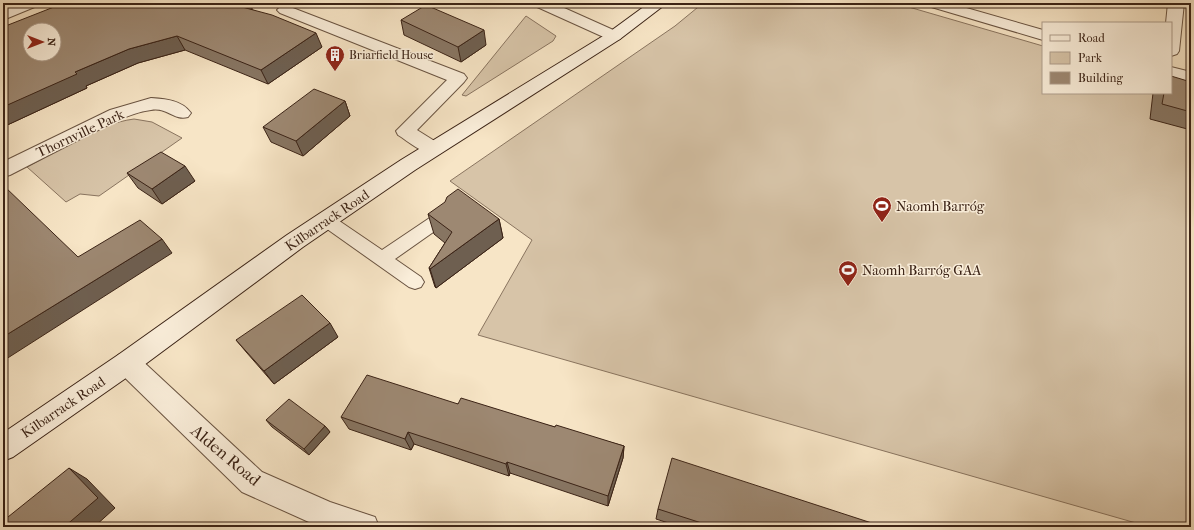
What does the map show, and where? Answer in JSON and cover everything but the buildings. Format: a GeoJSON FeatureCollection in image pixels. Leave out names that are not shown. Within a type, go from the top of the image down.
{"type":"FeatureCollection","features":[{"type":"Feature","properties":{"kind":"street"},"geometry":{"type":"LineString","coordinates":[[3,15],[32,3]]}},
{"type":"Feature","properties":{"kind":"street"},"geometry":{"type":"LineString","coordinates":[[540,3],[614,36]]}},
{"type":"Feature","properties":{"kind":"street","name":"Kilbarrack Road"},"geometry":{"type":"LineString","coordinates":[[3,448],[126,363],[326,220],[434,149],[614,36],[660,3]]}},
{"type":"Feature","properties":{"kind":"street"},"geometry":{"type":"LineString","coordinates":[[933,3],[1042,35]]}},
{"type":"Feature","properties":{"kind":"street"},"geometry":{"type":"LineString","coordinates":[[1172,41],[1176,3]]}},
{"type":"Feature","properties":{"kind":"street"},"geometry":{"type":"LineString","coordinates":[[285,10],[458,78],[405,131],[434,149]]}},
{"type":"Feature","properties":{"kind":"street"},"geometry":{"type":"LineString","coordinates":[[1172,72],[1191,77]]}},
{"type":"Feature","properties":{"kind":"street","name":"Thornville Park"},"geometry":{"type":"LineString","coordinates":[[3,170],[116,114],[151,104],[169,105],[182,113]]}},
{"type":"Feature","properties":{"kind":"street","name":"Alden Road"},"geometry":{"type":"LineString","coordinates":[[126,363],[252,482],[328,516],[365,527]]}},
{"type":"Feature","properties":{"kind":"lane"},"geometry":{"type":"LineString","coordinates":[[382,259],[443,217]]}},
{"type":"Feature","properties":{"kind":"lane"},"geometry":{"type":"LineString","coordinates":[[326,220],[415,282]]}},
{"type":"Feature","properties":{"kind":"green space","name":"Naomh Barróg"},"geometry":{"type":"Polygon","coordinates":[[[703,3],[895,3],[1042,46],[1042,94],[1172,94],[1191,89],[1191,527],[1150,527],[478,335],[532,240],[450,181],[675,26],[703,3]]]}},
{"type":"Feature","properties":{"kind":"green space"},"geometry":{"type":"Polygon","coordinates":[[[526,16],[556,36],[553,41],[466,96],[462,95],[526,16]]]}},
{"type":"Feature","properties":{"kind":"green space"},"geometry":{"type":"Polygon","coordinates":[[[134,119],[152,122],[182,138],[99,196],[80,194],[66,202],[27,167],[92,132],[106,126],[134,119]]]}},
{"type":"Feature","properties":{"kind":"place","name":"Briarfield House"},"geometry":{"type":"Point","coordinates":[335,72]}},
{"type":"Feature","properties":{"kind":"place","name":"Naomh Barróg"},"geometry":{"type":"Point","coordinates":[882,223]}},
{"type":"Feature","properties":{"kind":"place","name":"Naomh Barróg GAA"},"geometry":{"type":"Point","coordinates":[848,287]}}]}
